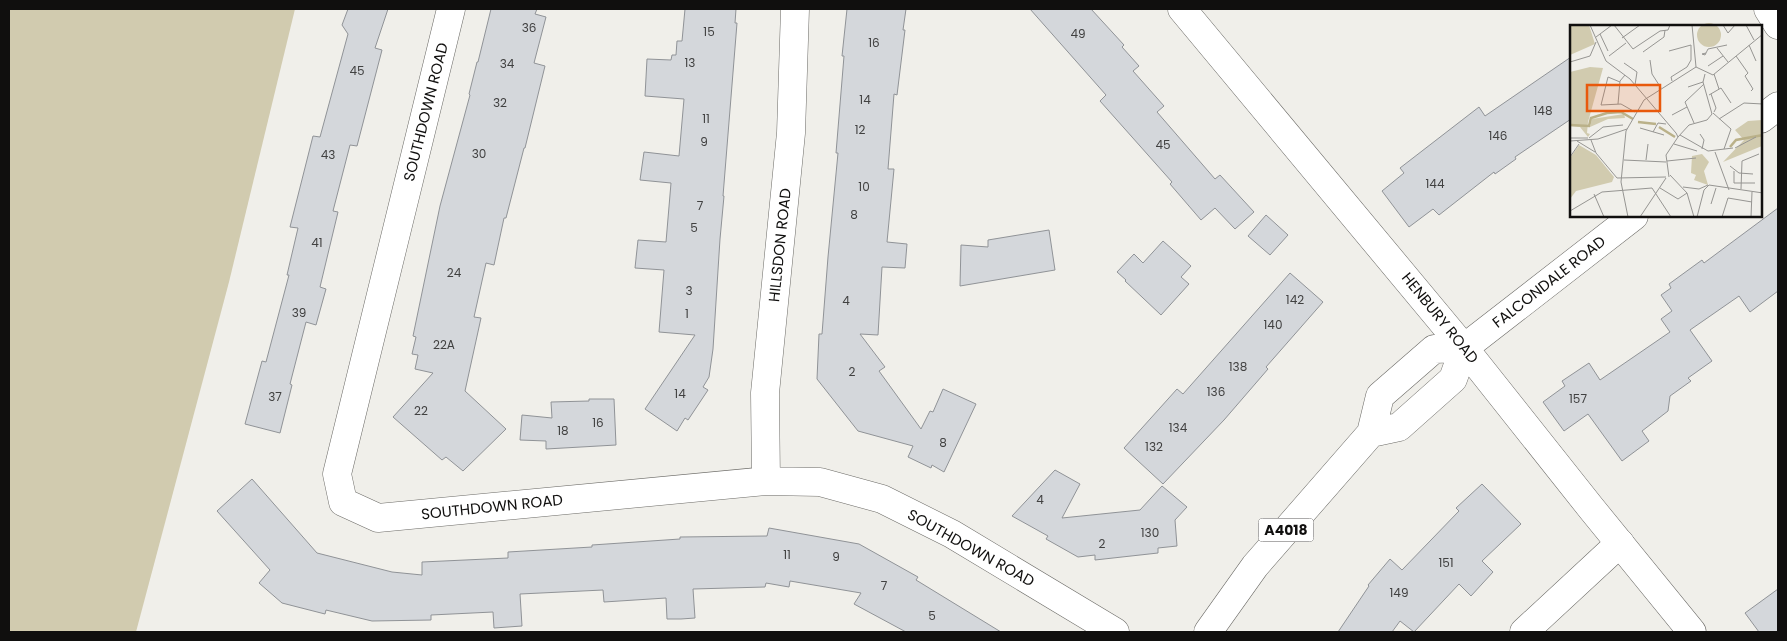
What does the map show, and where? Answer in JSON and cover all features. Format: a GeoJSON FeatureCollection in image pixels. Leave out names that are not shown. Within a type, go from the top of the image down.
{"type":"FeatureCollection","features":[{"type":"Feature","properties":{"kind":"street","name":"SOUTHDOWN ROAD"},"geometry":{"type":"LineString","coordinates":[[451,9],[337,474],[343,502],[378,518],[766,481],[820,482],[882,499],[952,534],[1115,632]]}},
{"type":"Feature","properties":{"kind":"street","name":"HILLSDON ROAD"},"geometry":{"type":"LineString","coordinates":[[766,481],[765,393],[791,133],[795,9]]}},
{"type":"Feature","properties":{"kind":"street","name":"HENBURY ROAD"},"geometry":{"type":"LineString","coordinates":[[1182,9],[1464,348],[1692,632]]}},
{"type":"Feature","properties":{"kind":"street"},"geometry":{"type":"LineString","coordinates":[[1768,9],[1778,25]]}},
{"type":"Feature","properties":{"kind":"street"},"geometry":{"type":"LineString","coordinates":[[1762,119],[1778,106]]}},
{"type":"Feature","properties":{"kind":"street","name":"FALCONDALE ROAD"},"geometry":{"type":"LineString","coordinates":[[1464,348],[1631,218]]}},
{"type":"Feature","properties":{"kind":"street","name":"A4018"},"geometry":{"type":"LineString","coordinates":[[1208,632],[1255,566],[1371,433],[1380,396],[1434,349],[1464,348]]}},
{"type":"Feature","properties":{"kind":"street"},"geometry":{"type":"LineString","coordinates":[[1371,433],[1399,427],[1453,379],[1464,348]]}},
{"type":"Feature","properties":{"kind":"street"},"geometry":{"type":"LineString","coordinates":[[1524,632],[1620,543]]}},
{"type":"Feature","properties":{"kind":"shaded area"},"geometry":{"type":"Polygon","coordinates":[[[9,9],[295,9],[229,282],[136,632],[9,632],[9,9]]]}},
{"type":"Feature","properties":{"kind":"building"},"geometry":{"type":"Polygon","coordinates":[[[348,9],[388,9],[375,48],[382,50],[357,146],[350,145],[333,211],[338,212],[320,287],[326,289],[316,325],[306,322],[280,433],[245,424],[262,361],[266,362],[289,275],[287,275],[298,228],[290,227],[313,136],[320,137],[348,34],[342,25],[348,9]]]}},
{"type":"Feature","properties":{"kind":"building"},"geometry":{"type":"Polygon","coordinates":[[[491,9],[537,9],[535,14],[546,17],[534,63],[545,66],[525,148],[506,218],[504,218],[494,265],[486,263],[474,317],[481,318],[465,391],[506,429],[463,471],[446,457],[442,460],[393,417],[433,373],[415,369],[418,355],[412,354],[416,337],[413,336],[440,206],[491,9]]]}},
{"type":"Feature","properties":{"kind":"building"},"geometry":{"type":"Polygon","coordinates":[[[685,9],[736,9],[735,23],[737,23],[713,349],[709,377],[703,387],[708,390],[688,420],[685,418],[677,431],[645,409],[695,335],[659,332],[664,270],[635,268],[638,240],[666,242],[671,183],[640,180],[644,152],[679,156],[684,99],[645,96],[647,59],[671,60],[672,55],[676,55],[677,41],[682,41],[685,9]]]}},
{"type":"Feature","properties":{"kind":"building"},"geometry":{"type":"Polygon","coordinates":[[[847,9],[906,9],[897,95],[894,94],[888,169],[894,169],[887,242],[907,244],[905,268],[882,267],[878,335],[860,334],[885,367],[879,371],[921,429],[930,411],[933,412],[943,389],[976,404],[944,472],[932,465],[931,468],[908,457],[913,446],[858,431],[817,379],[819,334],[822,334],[838,153],[836,153],[844,56],[842,56],[847,9]]]}},
{"type":"Feature","properties":{"kind":"building"},"geometry":{"type":"Polygon","coordinates":[[[1030,9],[1091,9],[1124,45],[1122,47],[1139,66],[1133,71],[1164,106],[1157,112],[1215,179],[1220,175],[1254,212],[1235,229],[1215,208],[1201,220],[1170,184],[1172,182],[1100,101],[1106,95],[1030,9]]]}},
{"type":"Feature","properties":{"kind":"building"},"geometry":{"type":"Polygon","coordinates":[[[1570,58],[1570,120],[1515,157],[1516,159],[1495,174],[1494,172],[1439,215],[1433,209],[1409,227],[1382,191],[1404,173],[1400,168],[1479,107],[1485,116],[1570,58]]]}},
{"type":"Feature","properties":{"kind":"building"},"geometry":{"type":"Polygon","coordinates":[[[1778,208],[1778,291],[1750,312],[1739,296],[1690,330],[1712,361],[1688,378],[1691,381],[1670,396],[1668,411],[1642,431],[1649,441],[1622,461],[1588,414],[1564,431],[1543,402],[1565,386],[1562,381],[1589,363],[1600,380],[1670,332],[1661,319],[1672,311],[1661,295],[1671,288],[1669,284],[1702,260],[1704,263],[1778,208]]]}},
{"type":"Feature","properties":{"kind":"building"},"geometry":{"type":"Polygon","coordinates":[[[1266,215],[1288,235],[1270,255],[1248,236],[1266,215]]]}},
{"type":"Feature","properties":{"kind":"building"},"geometry":{"type":"Polygon","coordinates":[[[1049,230],[1055,270],[960,286],[961,245],[988,247],[988,240],[1049,230]]]}},
{"type":"Feature","properties":{"kind":"building"},"geometry":{"type":"Polygon","coordinates":[[[1163,241],[1191,266],[1181,277],[1189,284],[1161,315],[1117,272],[1134,254],[1143,263],[1163,241]]]}},
{"type":"Feature","properties":{"kind":"building"},"geometry":{"type":"Polygon","coordinates":[[[1290,273],[1323,302],[1266,367],[1268,369],[1224,420],[1163,484],[1124,448],[1177,389],[1183,394],[1290,273]]]}},
{"type":"Feature","properties":{"kind":"building"},"geometry":{"type":"Polygon","coordinates":[[[589,399],[614,399],[616,445],[546,449],[546,441],[520,440],[522,415],[552,418],[551,402],[589,401],[589,399]]]}},
{"type":"Feature","properties":{"kind":"building"},"geometry":{"type":"Polygon","coordinates":[[[1055,470],[1080,484],[1062,518],[1140,510],[1162,486],[1187,507],[1175,520],[1177,546],[1158,548],[1158,553],[1095,560],[1095,555],[1078,557],[1046,539],[1048,536],[1012,516],[1055,470]]]}},
{"type":"Feature","properties":{"kind":"building"},"geometry":{"type":"Polygon","coordinates":[[[252,479],[317,553],[392,572],[422,575],[422,562],[508,558],[508,552],[592,547],[592,545],[680,539],[680,537],[767,536],[769,528],[859,544],[918,577],[916,580],[1001,632],[906,632],[854,604],[861,593],[790,581],[789,587],[766,583],[765,587],[693,589],[695,618],[681,619],[667,619],[666,598],[604,602],[603,590],[520,594],[522,626],[494,628],[493,612],[431,615],[431,620],[372,621],[326,610],[325,614],[282,603],[259,583],[270,570],[217,511],[252,479]]]}},
{"type":"Feature","properties":{"kind":"building"},"geometry":{"type":"Polygon","coordinates":[[[1482,484],[1521,524],[1482,561],[1493,572],[1471,596],[1459,584],[1414,632],[1400,621],[1392,632],[1338,632],[1368,585],[1390,559],[1402,570],[1459,511],[1456,508],[1482,484]]]}},
{"type":"Feature","properties":{"kind":"building"},"geometry":{"type":"Polygon","coordinates":[[[1778,589],[1778,632],[1759,632],[1745,613],[1778,589]]]}}]}
